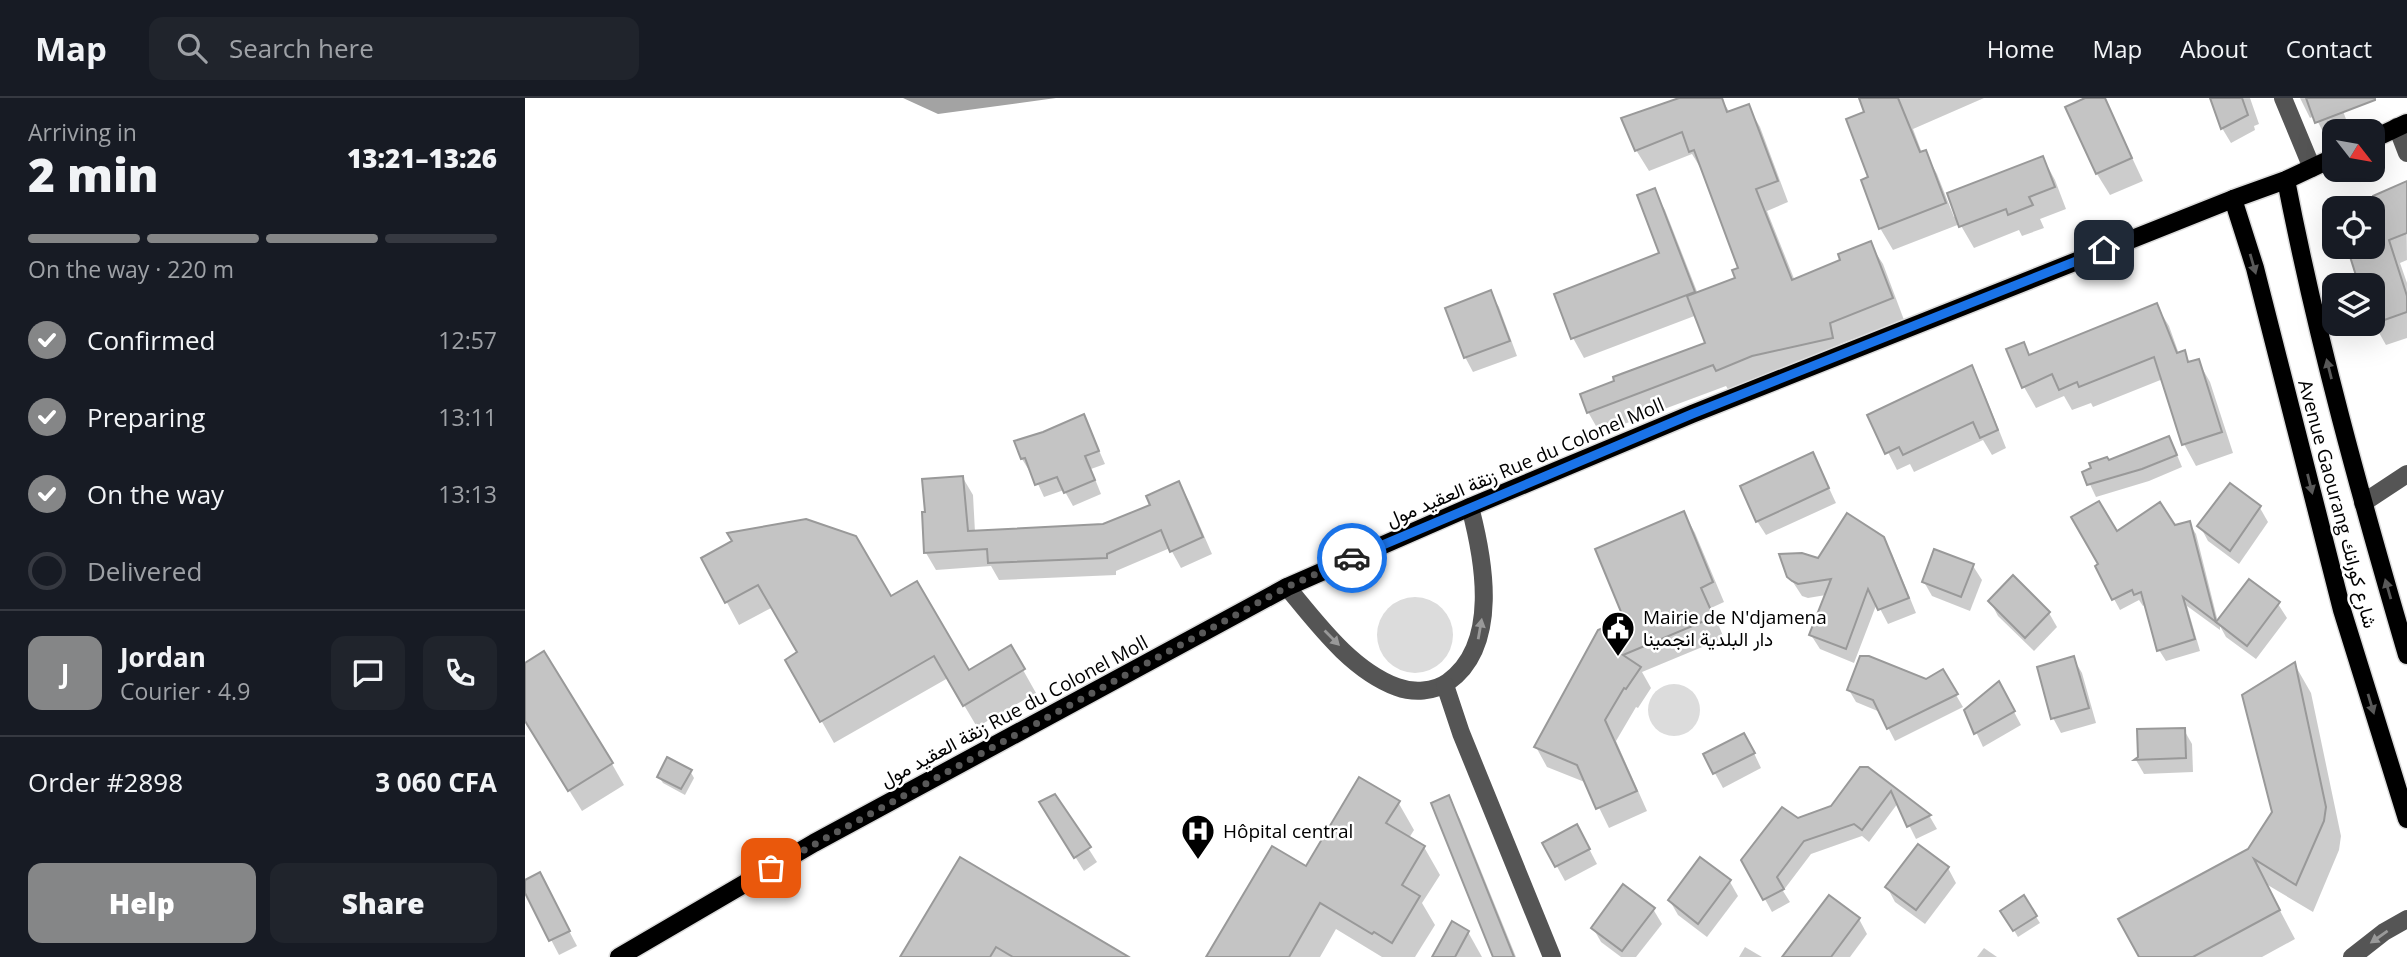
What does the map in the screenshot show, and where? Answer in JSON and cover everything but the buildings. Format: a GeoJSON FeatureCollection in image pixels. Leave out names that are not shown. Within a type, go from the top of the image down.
{"type":"FeatureCollection","features":[{"type":"Feature","properties":{"kind":"main road"},"geometry":{"type":"LineString","coordinates":[[2385,133],[2402,125]]}},
{"type":"Feature","properties":{"kind":"main road","name":"زنقة العقيد مول Rue du Colonel Moll"},"geometry":{"type":"LineString","coordinates":[[619,957],[814,843],[1287,587],[1692,414],[2286,180],[2322,163]]}},
{"type":"Feature","properties":{"kind":"main road","name":"Avenue Gaourang شارع كورانك"},"geometry":{"type":"LineString","coordinates":[[2286,180],[2310,293],[2363,503],[2407,655]]}},
{"type":"Feature","properties":{"kind":"main road","name":"Avenue Gaourang شارع كورانك"},"geometry":{"type":"LineString","coordinates":[[2233,199],[2255,268],[2342,610],[2407,819]]}},
{"type":"Feature","properties":{"kind":"street"},"geometry":{"type":"LineString","coordinates":[[2283,98],[2312,167]]}},
{"type":"Feature","properties":{"kind":"street"},"geometry":{"type":"LineString","coordinates":[[2402,125],[2407,153]]}},
{"type":"Feature","properties":{"kind":"street"},"geometry":{"type":"LineString","coordinates":[[2363,503],[2407,474]]}},
{"type":"Feature","properties":{"kind":"street"},"geometry":{"type":"LineString","coordinates":[[1287,587],[1336,642],[1373,674],[1394,686],[1414,691],[1445,685],[1458,674],[1474,653],[1482,625],[1481,569],[1470,507]]}},
{"type":"Feature","properties":{"kind":"street"},"geometry":{"type":"LineString","coordinates":[[1445,685],[1461,733],[1552,957]]}},
{"type":"Feature","properties":{"kind":"street"},"geometry":{"type":"LineString","coordinates":[[2352,957],[2384,932],[2407,919]]}},
{"type":"Feature","properties":{"kind":"shaded area"},"geometry":{"type":"Polygon","coordinates":[[[903,98],[1056,98],[938,114],[903,98]]]}},
{"type":"Feature","properties":{"kind":"shaded area"},"geometry":{"type":"Polygon","coordinates":[[[1415,597],[1429,600],[1442,608],[1450,621],[1453,635],[1450,649],[1442,662],[1429,670],[1415,673],[1401,670],[1388,662],[1380,649],[1377,635],[1380,621],[1388,608],[1401,600],[1415,597]]]}},
{"type":"Feature","properties":{"kind":"shaded area"},"geometry":{"type":"Polygon","coordinates":[[[1674,684],[1684,686],[1692,692],[1698,700],[1698,720],[1692,728],[1684,734],[1674,736],[1664,734],[1656,728],[1650,720],[1648,710],[1650,700],[1656,692],[1664,686],[1674,684]]]}},
{"type":"Feature","properties":{"kind":"way so far"},"geometry":{"type":"LineString","coordinates":[[771,868],[1287,587],[1352,558]]}},
{"type":"Feature","properties":{"kind":"place","name":"Mairie de N'djamena دار البلدية انجمينا"},"geometry":{"type":"Point","coordinates":[1618,658]}},
{"type":"Feature","properties":{"kind":"place","name":"Hôpital central"},"geometry":{"type":"Point","coordinates":[1198,861]}},
{"type":"Feature","properties":{"kind":"route"},"geometry":{"type":"LineString","coordinates":[[1352,558],[1692,414],[2104,250]]}}]}
